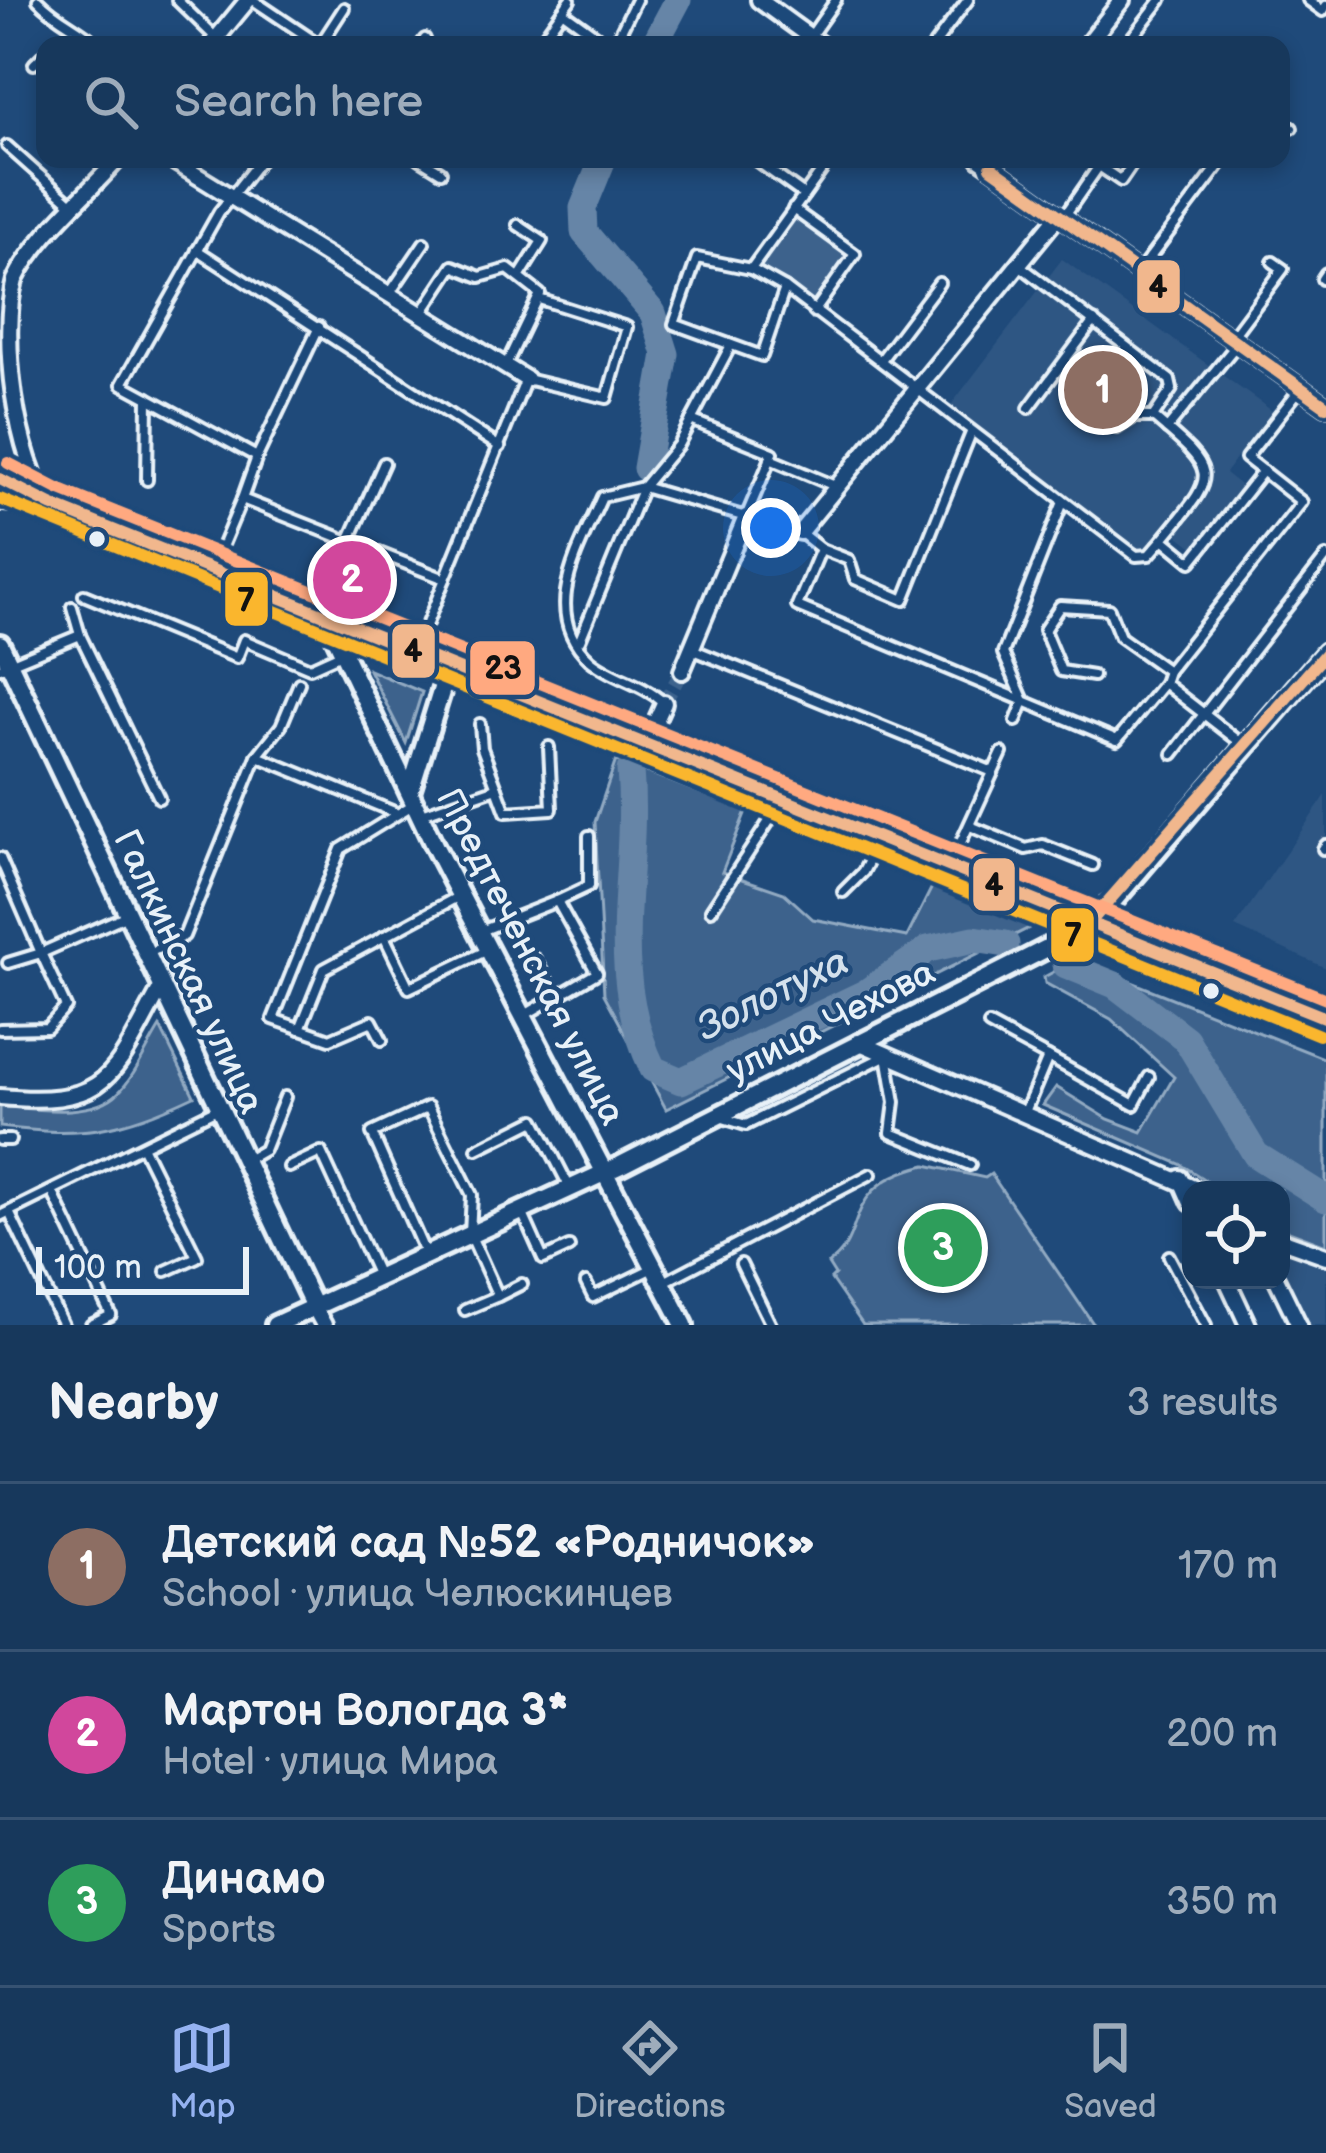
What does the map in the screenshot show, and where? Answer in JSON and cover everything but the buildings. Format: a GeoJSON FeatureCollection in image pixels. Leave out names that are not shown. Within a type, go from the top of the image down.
{"type":"FeatureCollection","features":[{"type":"Feature","properties":{"kind":"main road"},"geometry":{"type":"LineString","coordinates":[[0,479],[51,505],[1326,1018]]}},
{"type":"Feature","properties":{"kind":"main road"},"geometry":{"type":"LineString","coordinates":[[0,495],[51,505]]}},
{"type":"Feature","properties":{"kind":"street"},"geometry":{"type":"LineString","coordinates":[[218,36],[250,0]]}},
{"type":"Feature","properties":{"kind":"street"},"geometry":{"type":"LineString","coordinates":[[759,0],[808,36]]}},
{"type":"Feature","properties":{"kind":"street"},"geometry":{"type":"LineString","coordinates":[[1094,36],[1122,0]]}},
{"type":"Feature","properties":{"kind":"street"},"geometry":{"type":"LineString","coordinates":[[51,505],[24,456],[13,406],[4,306],[24,266],[110,168]]}},
{"type":"Feature","properties":{"kind":"street"},"geometry":{"type":"LineString","coordinates":[[183,168],[526,379]]}},
{"type":"Feature","properties":{"kind":"street"},"geometry":{"type":"LineString","coordinates":[[998,168],[1060,218],[1326,406]]}},
{"type":"Feature","properties":{"kind":"street"},"geometry":{"type":"LineString","coordinates":[[682,671],[746,517],[800,532],[1060,218]]}},
{"type":"Feature","properties":{"kind":"street"},"geometry":{"type":"LineString","coordinates":[[0,417],[13,406]]}},
{"type":"Feature","properties":{"kind":"street","name":"Предтеченская улица"},"geometry":{"type":"LineString","coordinates":[[325,616],[460,895],[684,1325]]}},
{"type":"Feature","properties":{"kind":"street","name":"Галкинская улица"},"geometry":{"type":"LineString","coordinates":[[0,644],[5,665],[324,1325]]}},
{"type":"Feature","properties":{"kind":"street","name":"улица Чехова"},"geometry":{"type":"LineString","coordinates":[[275,1325],[605,1171],[1056,944],[1091,922],[1326,653]]}},
{"type":"Feature","properties":{"kind":"street"},"geometry":{"type":"LineString","coordinates":[[415,803],[450,663]]}},
{"type":"Feature","properties":{"kind":"street"},"geometry":{"type":"LineString","coordinates":[[646,743],[664,703]]}},
{"type":"Feature","properties":{"kind":"street"},"geometry":{"type":"LineString","coordinates":[[0,1097],[69,1099],[98,1086],[124,1054],[161,988]]}},
{"type":"Feature","properties":{"kind":"street"},"geometry":{"type":"LineString","coordinates":[[858,1042],[1184,1181]]}},
{"type":"Feature","properties":{"kind":"street"},"geometry":{"type":"LineString","coordinates":[[1180,1178],[1182,1183]]}},
{"type":"Feature","properties":{"kind":"street"},"geometry":{"type":"LineString","coordinates":[[1290,1243],[1326,1256]]}},
{"type":"Feature","properties":{"kind":"street"},"geometry":{"type":"LineString","coordinates":[[1231,1289],[1248,1325]]}},
{"type":"Feature","properties":{"kind":"street"},"geometry":{"type":"LineString","coordinates":[[1281,1289],[1299,1325]]}},
{"type":"Feature","properties":{"kind":"lane"},"geometry":{"type":"LineString","coordinates":[[38,0],[57,21],[78,27],[88,36]]}},
{"type":"Feature","properties":{"kind":"lane"},"geometry":{"type":"LineString","coordinates":[[250,0],[306,36]]}},
{"type":"Feature","properties":{"kind":"lane"},"geometry":{"type":"LineString","coordinates":[[616,36],[636,0]]}},
{"type":"Feature","properties":{"kind":"lane"},"geometry":{"type":"LineString","coordinates":[[818,36],[836,0]]}},
{"type":"Feature","properties":{"kind":"lane"},"geometry":{"type":"LineString","coordinates":[[941,36],[968,0]]}},
{"type":"Feature","properties":{"kind":"lane"},"geometry":{"type":"LineString","coordinates":[[1133,36],[1161,0]]}},
{"type":"Feature","properties":{"kind":"lane"},"geometry":{"type":"LineString","coordinates":[[1308,0],[1323,10],[1326,6]]}},
{"type":"Feature","properties":{"kind":"lane"},"geometry":{"type":"LineString","coordinates":[[181,1],[210,36]]}},
{"type":"Feature","properties":{"kind":"lane"},"geometry":{"type":"LineString","coordinates":[[544,36],[566,3],[601,36]]}},
{"type":"Feature","properties":{"kind":"lane"},"geometry":{"type":"LineString","coordinates":[[326,36],[344,8]]}},
{"type":"Feature","properties":{"kind":"lane"},"geometry":{"type":"LineString","coordinates":[[7,146],[75,208]]}},
{"type":"Feature","properties":{"kind":"lane"},"geometry":{"type":"LineString","coordinates":[[254,168],[197,250],[122,384],[257,457]]}},
{"type":"Feature","properties":{"kind":"lane"},"geometry":{"type":"LineString","coordinates":[[435,168],[441,172]]}},
{"type":"Feature","properties":{"kind":"lane"},"geometry":{"type":"LineString","coordinates":[[766,168],[804,195]]}},
{"type":"Feature","properties":{"kind":"lane"},"geometry":{"type":"LineString","coordinates":[[752,268],[824,168]]}},
{"type":"Feature","properties":{"kind":"lane"},"geometry":{"type":"LineString","coordinates":[[1060,218],[1098,168]]}},
{"type":"Feature","properties":{"kind":"lane"},"geometry":{"type":"LineString","coordinates":[[1102,168],[1121,181],[1130,168]]}},
{"type":"Feature","properties":{"kind":"lane"},"geometry":{"type":"LineString","coordinates":[[1138,273],[1217,168]]}},
{"type":"Feature","properties":{"kind":"lane"},"geometry":{"type":"LineString","coordinates":[[794,209],[855,254],[814,312]]}},
{"type":"Feature","properties":{"kind":"lane"},"geometry":{"type":"LineString","coordinates":[[518,225],[542,242],[520,277]]}},
{"type":"Feature","properties":{"kind":"lane"},"geometry":{"type":"LineString","coordinates":[[387,297],[424,243]]}},
{"type":"Feature","properties":{"kind":"lane"},"geometry":{"type":"LineString","coordinates":[[197,250],[500,447]]}},
{"type":"Feature","properties":{"kind":"lane"},"geometry":{"type":"LineString","coordinates":[[785,288],[762,356],[674,324],[697,258],[752,268],[785,288],[1136,556],[1149,555],[1199,498],[1206,478],[1199,460],[1153,417],[1134,417],[1117,428]]}},
{"type":"Feature","properties":{"kind":"lane"},"geometry":{"type":"LineString","coordinates":[[1167,429],[1283,269],[1273,262]]}},
{"type":"Feature","properties":{"kind":"lane"},"geometry":{"type":"LineString","coordinates":[[1018,264],[1170,380],[1172,389],[1153,417]]}},
{"type":"Feature","properties":{"kind":"lane"},"geometry":{"type":"LineString","coordinates":[[420,317],[453,266],[480,277],[503,267],[536,287],[539,299],[505,367]]}},
{"type":"Feature","properties":{"kind":"lane"},"geometry":{"type":"LineString","coordinates":[[881,360],[939,283]]}},
{"type":"Feature","properties":{"kind":"lane"},"geometry":{"type":"LineString","coordinates":[[417,650],[526,379],[607,398],[627,327],[539,299]]}},
{"type":"Feature","properties":{"kind":"lane"},"geometry":{"type":"LineString","coordinates":[[1028,408],[1094,321]]}},
{"type":"Feature","properties":{"kind":"lane"},"geometry":{"type":"LineString","coordinates":[[213,568],[257,457],[319,327]]}},
{"type":"Feature","properties":{"kind":"lane"},"geometry":{"type":"LineString","coordinates":[[580,642],[643,487],[691,420],[731,345]]}},
{"type":"Feature","properties":{"kind":"lane"},"geometry":{"type":"LineString","coordinates":[[821,550],[797,606],[1117,740],[1302,502],[1246,458],[1300,388]]}},
{"type":"Feature","properties":{"kind":"lane"},"geometry":{"type":"LineString","coordinates":[[147,480],[148,398]]}},
{"type":"Feature","properties":{"kind":"lane"},"geometry":{"type":"LineString","coordinates":[[664,703],[647,688],[590,659],[568,625],[562,586],[602,497],[643,487],[746,517],[772,454],[691,420]]}},
{"type":"Feature","properties":{"kind":"lane"},"geometry":{"type":"LineString","coordinates":[[800,532],[821,550],[849,560],[855,579],[904,600],[971,433]]}},
{"type":"Feature","properties":{"kind":"lane"},"geometry":{"type":"LineString","coordinates":[[770,459],[837,487]]}},
{"type":"Feature","properties":{"kind":"lane"},"geometry":{"type":"LineString","coordinates":[[349,541],[384,463]]}},
{"type":"Feature","properties":{"kind":"lane"},"geometry":{"type":"LineString","coordinates":[[1163,539],[1191,562],[1263,471]]}},
{"type":"Feature","properties":{"kind":"lane"},"geometry":{"type":"LineString","coordinates":[[242,499],[445,579]]}},
{"type":"Feature","properties":{"kind":"lane"},"geometry":{"type":"LineString","coordinates":[[1016,721],[1024,700],[1003,653],[1063,502]]}},
{"type":"Feature","properties":{"kind":"lane"},"geometry":{"type":"LineString","coordinates":[[1172,754],[1326,557]]}},
{"type":"Feature","properties":{"kind":"lane"},"geometry":{"type":"LineString","coordinates":[[84,595],[237,658],[244,640],[310,668],[342,654]]}},
{"type":"Feature","properties":{"kind":"lane"},"geometry":{"type":"LineString","coordinates":[[1093,676],[1061,671],[1044,630],[1060,606],[1109,609],[1120,637],[1168,671]]}},
{"type":"Feature","properties":{"kind":"lane"},"geometry":{"type":"LineString","coordinates":[[72,608],[80,635],[159,797]]}},
{"type":"Feature","properties":{"kind":"lane"},"geometry":{"type":"LineString","coordinates":[[5,665],[80,635]]}},
{"type":"Feature","properties":{"kind":"lane"},"geometry":{"type":"LineString","coordinates":[[694,650],[993,772]]}},
{"type":"Feature","properties":{"kind":"lane"},"geometry":{"type":"LineString","coordinates":[[145,955],[184,936],[257,756],[281,726],[299,683]]}},
{"type":"Feature","properties":{"kind":"lane"},"geometry":{"type":"LineString","coordinates":[[1164,683],[1247,747]]}},
{"type":"Feature","properties":{"kind":"lane"},"geometry":{"type":"LineString","coordinates":[[480,724],[482,748],[506,812],[552,809],[549,746]]}},
{"type":"Feature","properties":{"kind":"lane"},"geometry":{"type":"LineString","coordinates":[[950,866],[1002,753]]}},
{"type":"Feature","properties":{"kind":"lane"},"geometry":{"type":"LineString","coordinates":[[257,756],[396,812]]}},
{"type":"Feature","properties":{"kind":"lane"},"geometry":{"type":"LineString","coordinates":[[382,1040],[372,1021],[330,1039],[273,1019],[341,849],[415,803],[497,788]]}},
{"type":"Feature","properties":{"kind":"lane"},"geometry":{"type":"LineString","coordinates":[[712,910],[784,799]]}},
{"type":"Feature","properties":{"kind":"lane"},"geometry":{"type":"LineString","coordinates":[[970,826],[1026,849],[1042,845],[1093,865]]}},
{"type":"Feature","properties":{"kind":"lane"},"geometry":{"type":"LineString","coordinates":[[480,932],[589,886],[589,836]]}},
{"type":"Feature","properties":{"kind":"lane"},"geometry":{"type":"LineString","coordinates":[[843,892],[863,872],[880,838]]}},
{"type":"Feature","properties":{"kind":"lane"},"geometry":{"type":"LineString","coordinates":[[0,857],[66,1006],[47,1028],[0,1029]]}},
{"type":"Feature","properties":{"kind":"lane"},"geometry":{"type":"LineString","coordinates":[[300,1028],[324,969],[460,895]]}},
{"type":"Feature","properties":{"kind":"lane"},"geometry":{"type":"LineString","coordinates":[[524,1016],[596,973],[557,901]]}},
{"type":"Feature","properties":{"kind":"lane"},"geometry":{"type":"LineString","coordinates":[[8,963],[127,916]]}},
{"type":"Feature","properties":{"kind":"lane"},"geometry":{"type":"LineString","coordinates":[[384,936],[409,988],[489,950]]}},
{"type":"Feature","properties":{"kind":"lane"},"geometry":{"type":"LineString","coordinates":[[535,959],[556,996]]}},
{"type":"Feature","properties":{"kind":"lane"},"geometry":{"type":"LineString","coordinates":[[989,1025],[1134,1105],[1149,1078]]}},
{"type":"Feature","properties":{"kind":"lane"},"geometry":{"type":"LineString","coordinates":[[716,1116],[746,1125],[887,1054],[895,1102],[892,1133],[970,1166]]}},
{"type":"Feature","properties":{"kind":"lane"},"geometry":{"type":"LineString","coordinates":[[1024,1114],[1048,1057]]}},
{"type":"Feature","properties":{"kind":"lane"},"geometry":{"type":"LineString","coordinates":[[244,1161],[264,1150],[285,1097]]}},
{"type":"Feature","properties":{"kind":"lane"},"geometry":{"type":"LineString","coordinates":[[426,1255],[372,1133],[428,1106],[472,1196],[470,1234],[498,1296]]}},
{"type":"Feature","properties":{"kind":"lane"},"geometry":{"type":"LineString","coordinates":[[64,1325],[4,1214],[219,1108]]}},
{"type":"Feature","properties":{"kind":"lane"},"geometry":{"type":"LineString","coordinates":[[477,1149],[535,1120],[570,1187]]}},
{"type":"Feature","properties":{"kind":"lane"},"geometry":{"type":"LineString","coordinates":[[143,1148],[197,1257],[166,1271]]}},
{"type":"Feature","properties":{"kind":"lane"},"geometry":{"type":"LineString","coordinates":[[290,1167],[321,1153],[379,1278]]}},
{"type":"Feature","properties":{"kind":"lane"},"geometry":{"type":"LineString","coordinates":[[586,1282],[593,1297],[658,1275],[871,1174]]}},
{"type":"Feature","properties":{"kind":"lane"},"geometry":{"type":"LineString","coordinates":[[52,1191],[111,1315],[92,1325]]}},
{"type":"Feature","properties":{"kind":"lane"},"geometry":{"type":"LineString","coordinates":[[521,1210],[543,1259],[569,1247]]}},
{"type":"Feature","properties":{"kind":"lane"},"geometry":{"type":"LineString","coordinates":[[1168,1256],[1206,1325]]}},
{"type":"Feature","properties":{"kind":"lane"},"geometry":{"type":"LineString","coordinates":[[740,1264],[771,1325]]}},
{"type":"Feature","properties":{"kind":"lane"},"geometry":{"type":"LineString","coordinates":[[465,1310],[522,1285]]}},
{"type":"Feature","properties":{"kind":"shaded area"},"geometry":{"type":"Polygon","coordinates":[[[796,216],[850,255],[813,307],[757,268],[796,216]]]}},
{"type":"Feature","properties":{"kind":"shaded area"},"geometry":{"type":"Polygon","coordinates":[[[1062,259],[1272,411],[1225,473],[1244,488],[1196,549],[1166,526],[1141,553],[948,409],[1062,259]]]}},
{"type":"Feature","properties":{"kind":"shaded area"},"geometry":{"type":"Polygon","coordinates":[[[369,670],[422,692],[406,743],[369,670]]]}},
{"type":"Feature","properties":{"kind":"shaded area"},"geometry":{"type":"Polygon","coordinates":[[[616,760],[746,811],[722,872],[784,893],[813,919],[907,937],[933,885],[1031,927],[666,1109],[604,994],[595,822],[616,760]]]}},
{"type":"Feature","properties":{"kind":"shaded area"},"geometry":{"type":"Polygon","coordinates":[[[1326,795],[1326,968],[1235,927],[1326,795]]]}},
{"type":"Feature","properties":{"kind":"shaded area"},"geometry":{"type":"Polygon","coordinates":[[[1076,960],[1326,1059],[1326,1245],[1290,1231],[1290,1181],[1207,1181],[1180,1164],[1043,1105],[1056,1087],[1108,1119],[1142,1132],[1174,1077],[1111,1019],[1045,983],[1044,977],[1076,960]]]}},
{"type":"Feature","properties":{"kind":"shaded area"},"geometry":{"type":"Polygon","coordinates":[[[160,1027],[194,1096],[100,1129],[0,1127],[0,1106],[62,1110],[108,1100],[131,1077],[160,1027]]]}},
{"type":"Feature","properties":{"kind":"shaded area"},"geometry":{"type":"Polygon","coordinates":[[[926,1165],[985,1178],[991,1174],[1094,1325],[863,1325],[831,1279],[835,1275],[828,1264],[849,1240],[867,1198],[898,1174],[926,1165]]]}},
{"type":"Feature","properties":{"kind":"shaded area"},"geometry":{"type":"Polygon","coordinates":[[[1290,1255],[1326,1265],[1326,1325],[1301,1325],[1285,1289],[1290,1289],[1290,1255]]]}},
{"type":"Feature","properties":{"kind":"waterway","name":"Золотуха"},"geometry":{"type":"LineString","coordinates":[[659,36],[678,0]]}},
{"type":"Feature","properties":{"kind":"waterway","name":"Золотуха"},"geometry":{"type":"LineString","coordinates":[[599,168],[583,208],[584,232],[653,313],[666,354],[646,468]]}},
{"type":"Feature","properties":{"kind":"waterway","name":"Золотуха"},"geometry":{"type":"LineString","coordinates":[[630,770],[627,958],[638,1032],[653,1069],[681,1081],[865,993],[928,949],[974,939],[1006,944]]}},
{"type":"Feature","properties":{"kind":"waterway","name":"Золотуха"},"geometry":{"type":"LineString","coordinates":[[1066,965],[1115,985],[1186,1039],[1256,1155],[1326,1199]]}},
{"type":"Feature","properties":{"kind":"tunnel"},"geometry":{"type":"LineString","coordinates":[[664,703],[682,671]]}},
{"type":"Feature","properties":{"kind":"transit line","name":"4"},"geometry":{"type":"LineString","coordinates":[[992,168],[1326,406]]}},
{"type":"Feature","properties":{"kind":"transit line","name":"23"},"geometry":{"type":"LineString","coordinates":[[8,463],[58,489],[1326,999]]}},
{"type":"Feature","properties":{"kind":"transit line","name":"4"},"geometry":{"type":"LineString","coordinates":[[0,479],[51,505],[1326,1018]]}},
{"type":"Feature","properties":{"kind":"transit line","name":"7"},"geometry":{"type":"LineString","coordinates":[[0,499],[1319,1035]]}},
{"type":"Feature","properties":{"kind":"transit line","name":"4"},"geometry":{"type":"LineString","coordinates":[[1091,921],[1326,653]]}},
{"type":"Feature","properties":{"kind":"place","name":"Детский сад №52 «Родничок»"},"geometry":{"type":"Point","coordinates":[1103,390]}},
{"type":"Feature","properties":{"kind":"place","name":"Мартон Вологда 3*"},"geometry":{"type":"Point","coordinates":[352,580]}},
{"type":"Feature","properties":{"kind":"place","name":"Динамо"},"geometry":{"type":"Point","coordinates":[943,1248]}}]}
